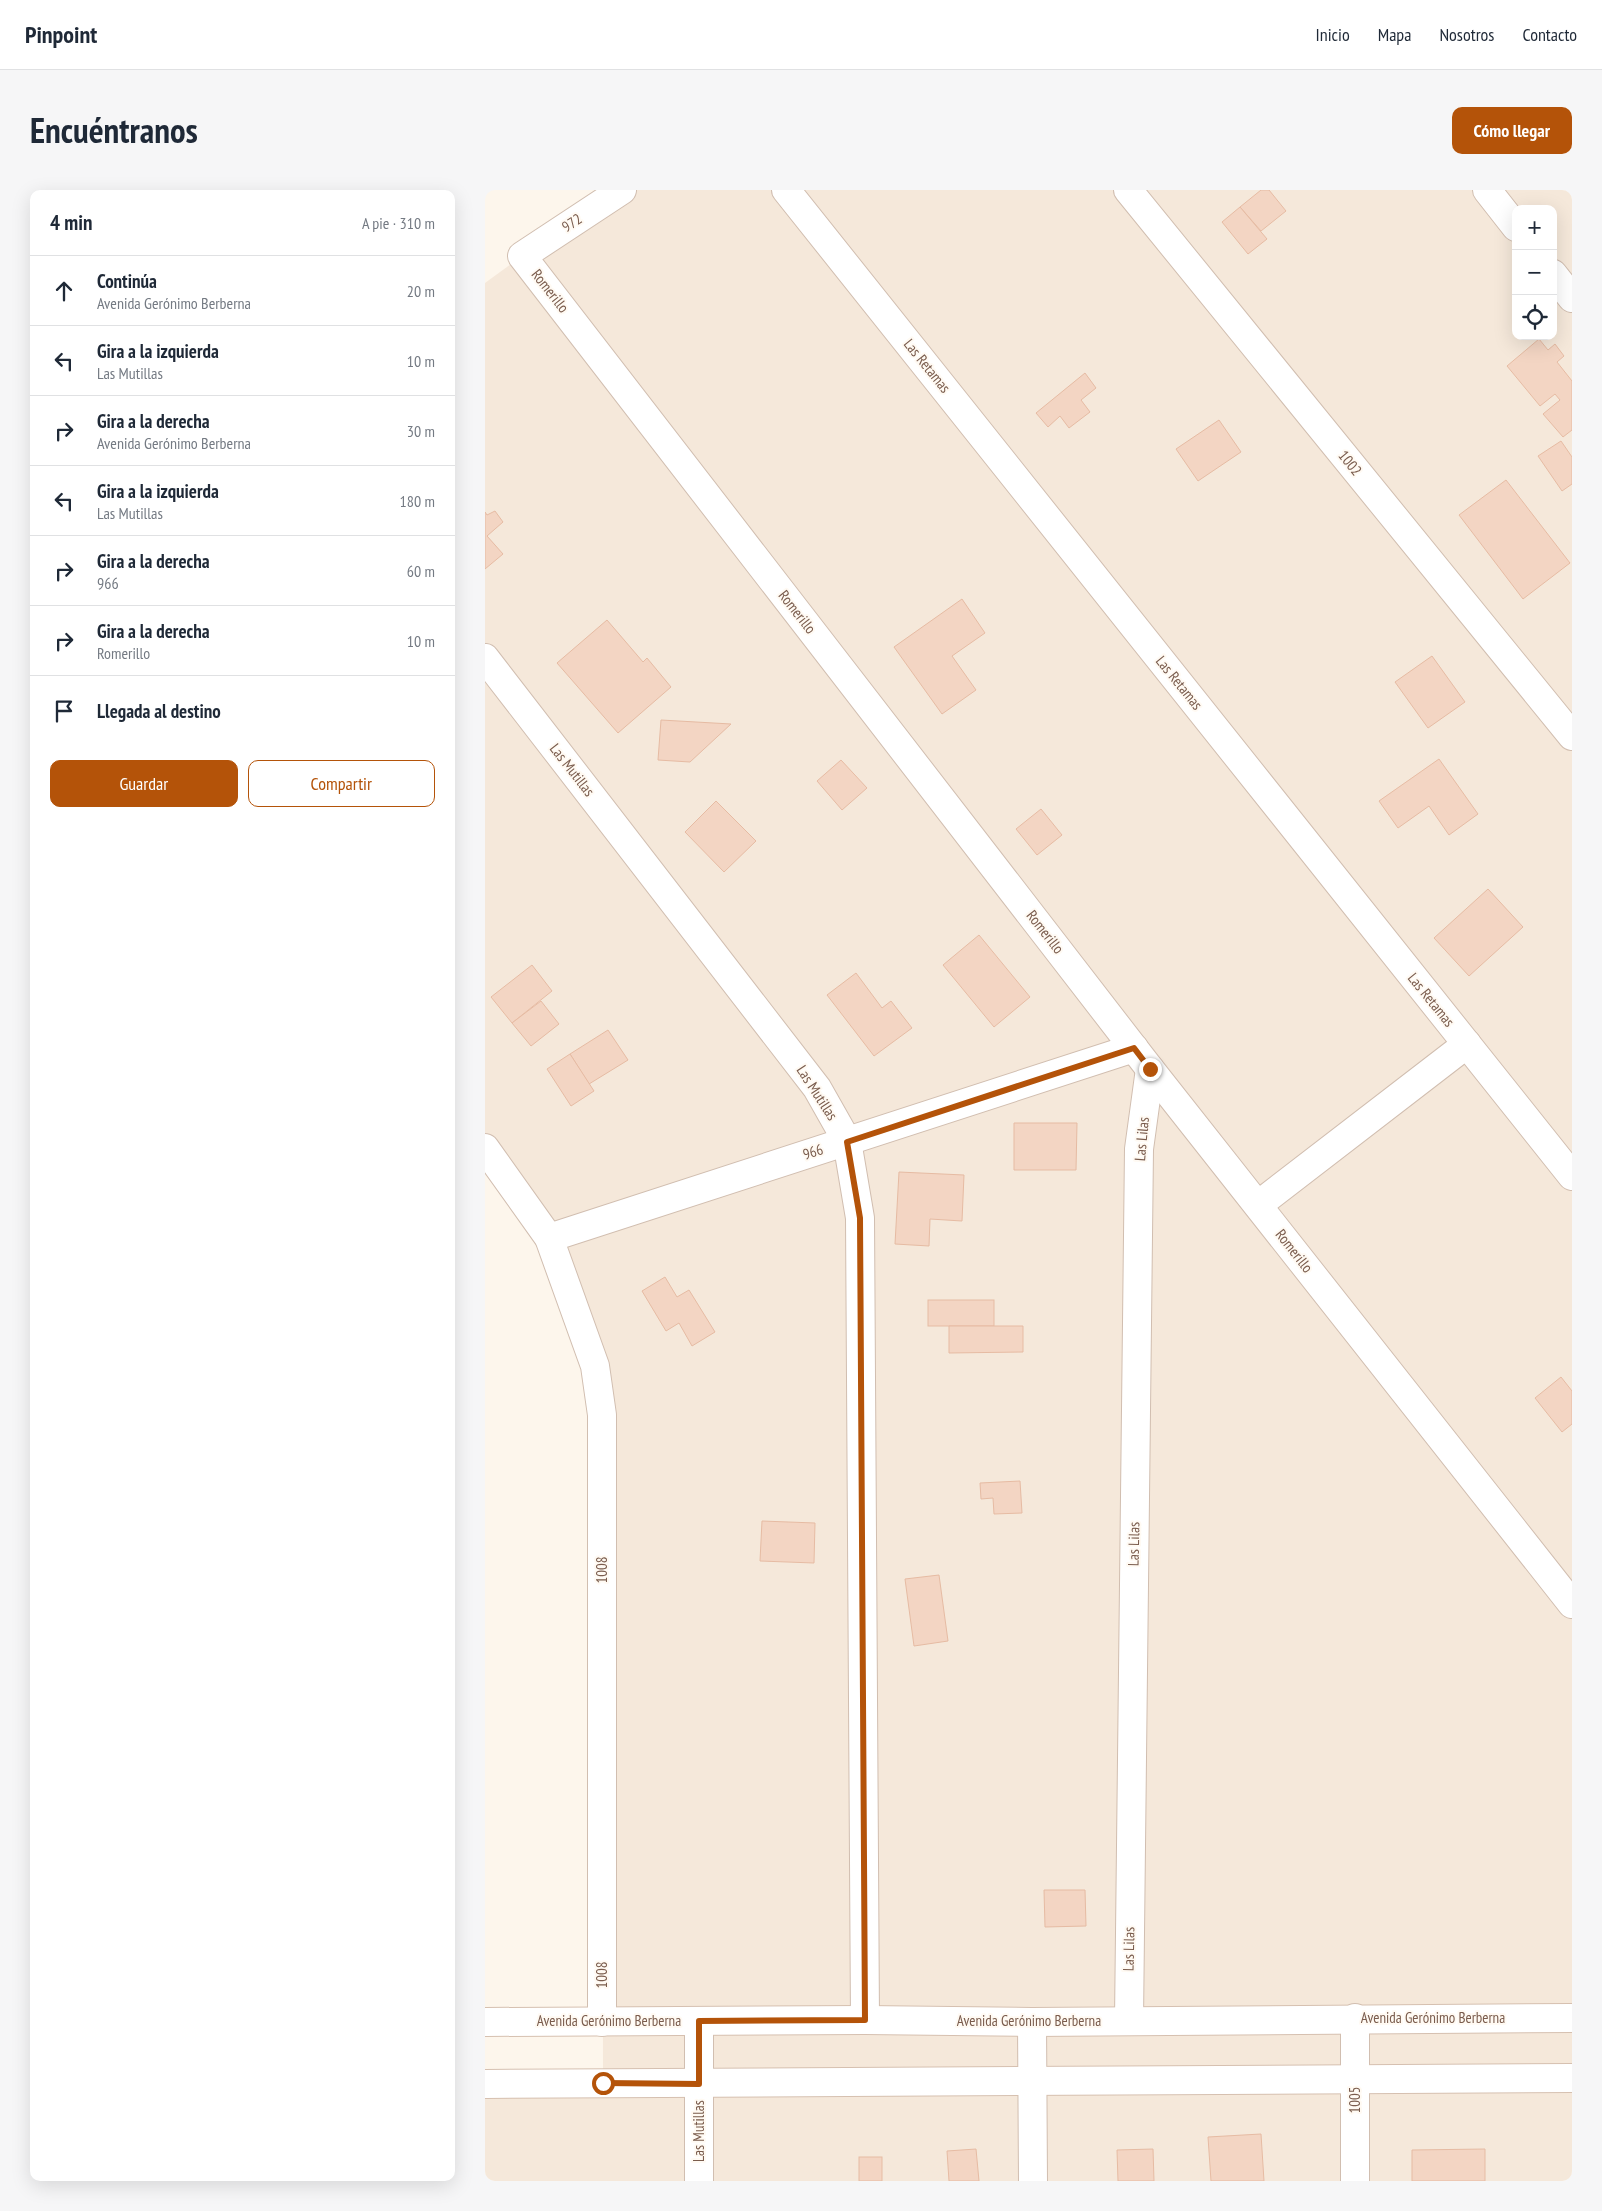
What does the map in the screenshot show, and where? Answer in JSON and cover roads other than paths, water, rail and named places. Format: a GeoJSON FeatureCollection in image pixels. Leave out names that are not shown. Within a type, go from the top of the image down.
{"type":"FeatureCollection","features":[{"type":"Feature","properties":{"kind":"street","name":"972"},"geometry":{"type":"LineString","coordinates":[[522,256],[622,190]]}},
{"type":"Feature","properties":{"kind":"street","name":"Las Retamas"},"geometry":{"type":"LineString","coordinates":[[786,190],[1572,1176]]}},
{"type":"Feature","properties":{"kind":"street","name":"1002"},"geometry":{"type":"LineString","coordinates":[[1128,190],[1572,736]]}},
{"type":"Feature","properties":{"kind":"street"},"geometry":{"type":"LineString","coordinates":[[1487,190],[1512,222]]}},
{"type":"Feature","properties":{"kind":"street","name":"Romerillo"},"geometry":{"type":"LineString","coordinates":[[522,256],[1142,1059],[1572,1604]]}},
{"type":"Feature","properties":{"kind":"street"},"geometry":{"type":"LineString","coordinates":[[1557,279],[1572,298]]}},
{"type":"Feature","properties":{"kind":"street","name":"Las Mutillas"},"geometry":{"type":"LineString","coordinates":[[485,658],[817,1088],[847,1142],[860,1218],[865,2020]]}},
{"type":"Feature","properties":{"kind":"street"},"geometry":{"type":"LineString","coordinates":[[1257,1205],[1467,1044]]}},
{"type":"Feature","properties":{"kind":"street","name":"966"},"geometry":{"type":"LineString","coordinates":[[549,1238],[847,1142],[1142,1059]]}},
{"type":"Feature","properties":{"kind":"street","name":"Las Lilas"},"geometry":{"type":"LineString","coordinates":[[1129,2020],[1139,1149],[1142,1059]]}},
{"type":"Feature","properties":{"kind":"street","name":"1008"},"geometry":{"type":"LineString","coordinates":[[485,1148],[549,1238],[595,1366],[601,1415],[602,2022]]}},
{"type":"Feature","properties":{"kind":"street"},"geometry":{"type":"LineString","coordinates":[[485,1173],[513,1186]]}},
{"type":"Feature","properties":{"kind":"street","name":"Avenida Gerónimo Berberna"},"geometry":{"type":"LineString","coordinates":[[485,2022],[865,2020],[1032,2022],[1355,2018],[1572,2018]]}},
{"type":"Feature","properties":{"kind":"street","name":"1005"},"geometry":{"type":"LineString","coordinates":[[1355,2018],[1355,2181]]}},
{"type":"Feature","properties":{"kind":"street","name":"Las Mutillas"},"geometry":{"type":"LineString","coordinates":[[699,2021],[699,2181]]}},
{"type":"Feature","properties":{"kind":"street"},"geometry":{"type":"LineString","coordinates":[[1032,2022],[1033,2181]]}},
{"type":"Feature","properties":{"kind":"street"},"geometry":{"type":"LineString","coordinates":[[485,2084],[1572,2078]]}}]}
